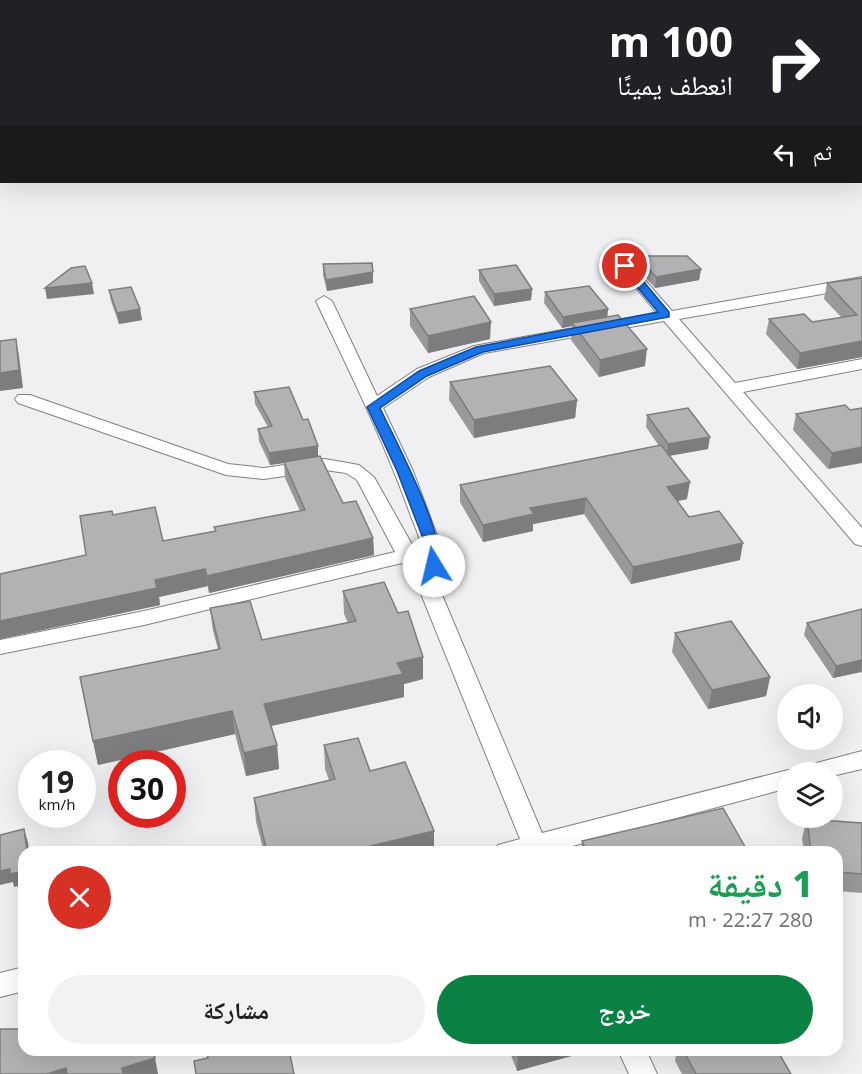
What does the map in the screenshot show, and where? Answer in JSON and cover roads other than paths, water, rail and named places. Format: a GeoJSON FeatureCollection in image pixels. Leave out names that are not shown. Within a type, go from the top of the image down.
{"type":"FeatureCollection","features":[{"type":"Feature","properties":{"kind":"street"},"geometry":{"type":"LineString","coordinates":[[625,266],[862,540]]}},
{"type":"Feature","properties":{"kind":"street"},"geometry":{"type":"LineString","coordinates":[[373,407],[423,373],[480,349],[665,314],[862,282]]}},
{"type":"Feature","properties":{"kind":"street"},"geometry":{"type":"LineString","coordinates":[[324,302],[404,471],[430,541],[434,554],[434,566],[427,583]]}},
{"type":"Feature","properties":{"kind":"street"},"geometry":{"type":"LineString","coordinates":[[731,389],[862,364]]}},
{"type":"Feature","properties":{"kind":"street"},"geometry":{"type":"LineString","coordinates":[[24,399],[218,467],[251,474],[346,464],[365,477],[407,556],[427,583],[535,846]]}},
{"type":"Feature","properties":{"kind":"street"},"geometry":{"type":"LineString","coordinates":[[0,647],[144,618],[407,556]]}},
{"type":"Feature","properties":{"kind":"street"},"geometry":{"type":"LineString","coordinates":[[843,765],[862,760]]}},
{"type":"Feature","properties":{"kind":"street"},"geometry":{"type":"LineString","coordinates":[[543,846],[777,782]]}},
{"type":"Feature","properties":{"kind":"street"},"geometry":{"type":"LineString","coordinates":[[0,985],[18,980]]}},
{"type":"Feature","properties":{"kind":"street"},"geometry":{"type":"LineString","coordinates":[[635,1056],[643,1074]]}}]}
